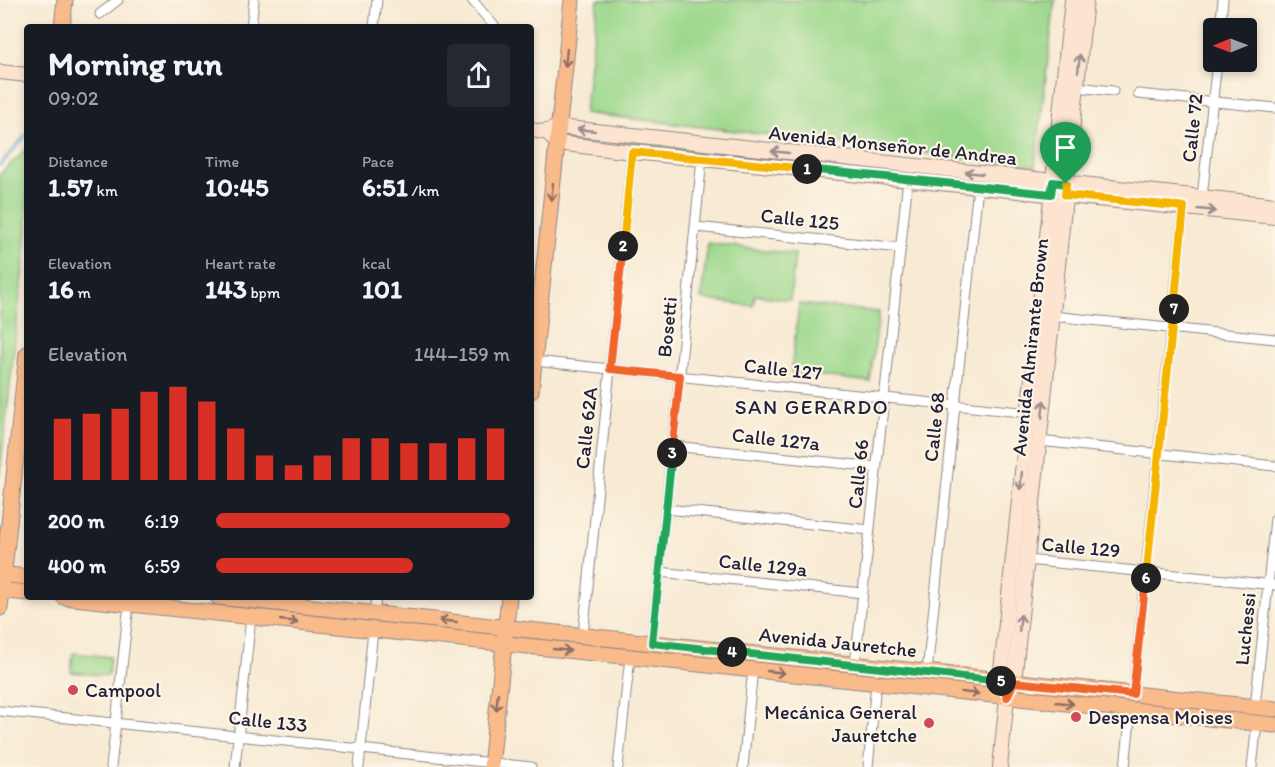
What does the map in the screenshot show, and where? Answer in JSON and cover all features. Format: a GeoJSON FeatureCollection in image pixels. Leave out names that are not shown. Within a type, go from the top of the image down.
{"type":"FeatureCollection","features":[{"type":"Feature","properties":{"kind":"main road"},"geometry":{"type":"LineString","coordinates":[[62,24],[65,0]]}},
{"type":"Feature","properties":{"kind":"main road"},"geometry":{"type":"LineString","coordinates":[[534,361],[548,133],[572,0]]}},
{"type":"Feature","properties":{"kind":"main road","name":"Avenida Almirante Brown"},"geometry":{"type":"LineString","coordinates":[[1007,681],[1027,560],[1053,316],[1072,0]]}},
{"type":"Feature","properties":{"kind":"main road","name":"Avenida Almirante Brown"},"geometry":{"type":"LineString","coordinates":[[1000,767],[1029,413],[1059,189],[1077,87],[1086,0]]}},
{"type":"Feature","properties":{"kind":"main road"},"geometry":{"type":"LineString","coordinates":[[0,72],[24,75]]}},
{"type":"Feature","properties":{"kind":"main road","name":"Avenida Monseñor de Andrea"},"geometry":{"type":"LineString","coordinates":[[548,133],[632,152],[702,159],[978,186],[1202,198],[1275,205]]}},
{"type":"Feature","properties":{"kind":"main road","name":"Avenida Monseñor de Andrea"},"geometry":{"type":"LineString","coordinates":[[548,133],[1059,189],[1275,217]]}},
{"type":"Feature","properties":{"kind":"main road"},"geometry":{"type":"LineString","coordinates":[[0,608],[2,574],[22,449],[24,411]]}},
{"type":"Feature","properties":{"kind":"main road"},"geometry":{"type":"LineString","coordinates":[[2,574],[24,577]]}},
{"type":"Feature","properties":{"kind":"main road"},"geometry":{"type":"LineString","coordinates":[[1,590],[24,593]]}},
{"type":"Feature","properties":{"kind":"main road","name":"Avenida Jauretche"},"geometry":{"type":"LineString","coordinates":[[92,600],[1007,697],[1275,709]]}},
{"type":"Feature","properties":{"kind":"main road","name":"Avenida Jauretche"},"geometry":{"type":"LineString","coordinates":[[257,600],[1007,681],[1275,725]]}},
{"type":"Feature","properties":{"kind":"main road"},"geometry":{"type":"LineString","coordinates":[[491,765],[509,600]]}},
{"type":"Feature","properties":{"kind":"street"},"geometry":{"type":"LineString","coordinates":[[100,14],[118,0]]}},
{"type":"Feature","properties":{"kind":"street"},"geometry":{"type":"LineString","coordinates":[[252,24],[254,0]]}},
{"type":"Feature","properties":{"kind":"street"},"geometry":{"type":"LineString","coordinates":[[374,24],[377,0]]}},
{"type":"Feature","properties":{"kind":"street"},"geometry":{"type":"LineString","coordinates":[[472,0],[492,24]]}},
{"type":"Feature","properties":{"kind":"street"},"geometry":{"type":"LineString","coordinates":[[1221,18],[1223,0]]}},
{"type":"Feature","properties":{"kind":"street","name":"Calle 72"},"geometry":{"type":"LineString","coordinates":[[1202,198],[1216,72]]}},
{"type":"Feature","properties":{"kind":"street"},"geometry":{"type":"LineString","coordinates":[[1077,87],[1113,91]]}},
{"type":"Feature","properties":{"kind":"street"},"geometry":{"type":"LineString","coordinates":[[1138,94],[1275,108]]}},
{"type":"Feature","properties":{"kind":"street","name":"Calle 62A"},"geometry":{"type":"LineString","coordinates":[[583,636],[632,152]]}},
{"type":"Feature","properties":{"kind":"street","name":"Bosetti"},"geometry":{"type":"LineString","coordinates":[[652,643],[702,159]]}},
{"type":"Feature","properties":{"kind":"street","name":"Calle 66"},"geometry":{"type":"LineString","coordinates":[[855,665],[908,179]]}},
{"type":"Feature","properties":{"kind":"street","name":"Calle 68"},"geometry":{"type":"LineString","coordinates":[[927,672],[978,186]]}},
{"type":"Feature","properties":{"kind":"street"},"geometry":{"type":"LineString","coordinates":[[1125,767],[1184,207]]}},
{"type":"Feature","properties":{"kind":"street","name":"Calle 125"},"geometry":{"type":"LineString","coordinates":[[696,227],[901,248]]}},
{"type":"Feature","properties":{"kind":"street"},"geometry":{"type":"LineString","coordinates":[[1053,316],[1275,339]]}},
{"type":"Feature","properties":{"kind":"street","name":"Calle 127"},"geometry":{"type":"LineString","coordinates":[[534,361],[1029,413]]}},
{"type":"Feature","properties":{"kind":"street"},"geometry":{"type":"LineString","coordinates":[[1039,441],[1275,466]]}},
{"type":"Feature","properties":{"kind":"street","name":"Calle 127a"},"geometry":{"type":"LineString","coordinates":[[673,446],[877,467]]}},
{"type":"Feature","properties":{"kind":"street"},"geometry":{"type":"LineString","coordinates":[[666,509],[870,530]]}},
{"type":"Feature","properties":{"kind":"street","name":"Luchessi"},"geometry":{"type":"LineString","coordinates":[[1255,707],[1272,584],[1275,519]]}},
{"type":"Feature","properties":{"kind":"street","name":"Calle 129"},"geometry":{"type":"LineString","coordinates":[[1027,560],[1272,584]]}},
{"type":"Feature","properties":{"kind":"street","name":"Calle 129a"},"geometry":{"type":"LineString","coordinates":[[659,572],[863,593]]}},
{"type":"Feature","properties":{"kind":"street"},"geometry":{"type":"LineString","coordinates":[[374,614],[376,600]]}},
{"type":"Feature","properties":{"kind":"street"},"geometry":{"type":"LineString","coordinates":[[111,767],[129,604]]}},
{"type":"Feature","properties":{"kind":"street"},"geometry":{"type":"LineString","coordinates":[[235,767],[251,617]]}},
{"type":"Feature","properties":{"kind":"street"},"geometry":{"type":"LineString","coordinates":[[359,767],[373,630]]}},
{"type":"Feature","properties":{"kind":"street"},"geometry":{"type":"LineString","coordinates":[[618,767],[630,657]]}},
{"type":"Feature","properties":{"kind":"street"},"geometry":{"type":"LineString","coordinates":[[743,767],[753,669]]}},
{"type":"Feature","properties":{"kind":"street"},"geometry":{"type":"LineString","coordinates":[[868,767],[876,683]]}},
{"type":"Feature","properties":{"kind":"street","name":"Calle 133"},"geometry":{"type":"LineString","coordinates":[[0,711],[491,765],[531,767]]}},
{"type":"Feature","properties":{"kind":"street"},"geometry":{"type":"LineString","coordinates":[[1252,767],[1257,723]]}},
{"type":"Feature","properties":{"kind":"green space"},"geometry":{"type":"Polygon","coordinates":[[[598,0],[1055,0],[1035,166],[584,113],[598,0]]]}},
{"type":"Feature","properties":{"kind":"green space"},"geometry":{"type":"Polygon","coordinates":[[[576,134],[1029,182],[1029,187],[575,138],[576,134]]]}},
{"type":"Feature","properties":{"kind":"green space"},"geometry":{"type":"Polygon","coordinates":[[[24,152],[24,259],[0,475],[0,174],[24,152]]]}},
{"type":"Feature","properties":{"kind":"green space"},"geometry":{"type":"Polygon","coordinates":[[[708,243],[795,254],[790,300],[755,295],[753,306],[701,299],[708,243]]]}},
{"type":"Feature","properties":{"kind":"green space"},"geometry":{"type":"Polygon","coordinates":[[[799,304],[879,312],[870,382],[791,372],[799,304]]]}},
{"type":"Feature","properties":{"kind":"green space"},"geometry":{"type":"Polygon","coordinates":[[[73,653],[110,657],[108,676],[71,672],[73,653]]]}},
{"type":"Feature","properties":{"kind":"waterway"},"geometry":{"type":"LineString","coordinates":[[0,165],[24,137]]}},
{"type":"Feature","properties":{"kind":"place","name":"Campool"},"geometry":{"type":"Point","coordinates":[73,690]}},
{"type":"Feature","properties":{"kind":"place","name":"Despensa Moises"},"geometry":{"type":"Point","coordinates":[1076,717]}},
{"type":"Feature","properties":{"kind":"place","name":"Mecánica General Jauretche"},"geometry":{"type":"Point","coordinates":[929,723]}},
{"type":"Feature","properties":{"kind":"district","name":"SAN GERARDO"},"geometry":{"type":"Point","coordinates":[812,406]}},
{"type":"Feature","properties":{"kind":"route"},"geometry":{"type":"LineString","coordinates":[[632,152],[1051,194],[1053,182],[1066,184],[1065,195],[1184,207],[1133,694],[1014,682],[1007,697],[1000,680],[652,643],[680,376],[610,369],[632,152]]}}]}
